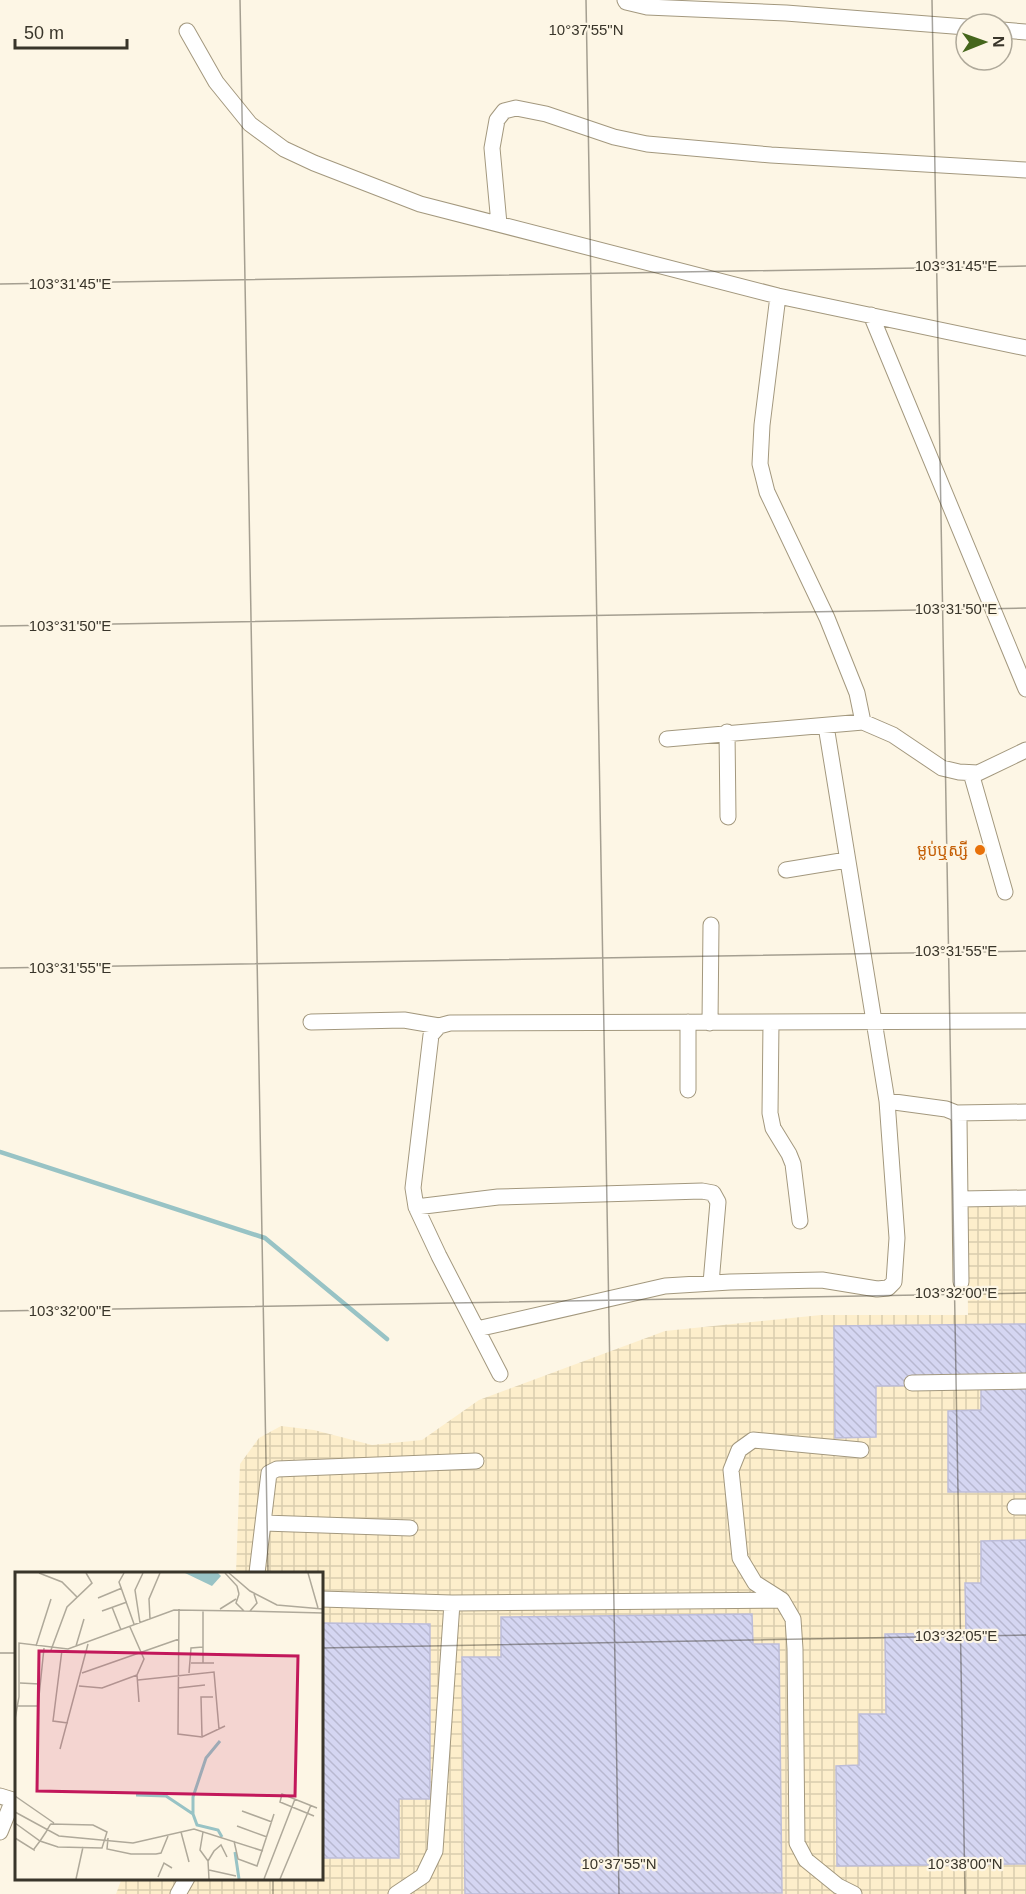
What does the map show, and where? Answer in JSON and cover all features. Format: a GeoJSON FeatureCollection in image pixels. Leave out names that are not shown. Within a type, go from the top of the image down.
{"type":"FeatureCollection","features":[{"type":"Feature","properties":{"kind":"street"},"geometry":{"type":"LineString","coordinates":[[625,0],[647,7],[786,6],[954,26]]}},
{"type":"Feature","properties":{"kind":"street"},"geometry":{"type":"LineString","coordinates":[[188,31],[216,82],[250,124],[284,149],[420,204],[778,296],[1026,348]]}},
{"type":"Feature","properties":{"kind":"street"},"geometry":{"type":"LineString","coordinates":[[499,225],[492,148],[497,120],[504,111],[516,108],[546,114],[614,137],[647,144],[771,155],[1026,170]]}},
{"type":"Feature","properties":{"kind":"street"},"geometry":{"type":"LineString","coordinates":[[778,296],[762,425],[760,464],[767,492],[826,618],[857,693],[864,722]]}},
{"type":"Feature","properties":{"kind":"street"},"geometry":{"type":"LineString","coordinates":[[871,315],[1026,689]]}},
{"type":"Feature","properties":{"kind":"street"},"geometry":{"type":"LineString","coordinates":[[667,739],[727,732],[864,722],[893,735],[942,768],[970,773],[978,773],[1026,750]]}},
{"type":"Feature","properties":{"kind":"street"},"geometry":{"type":"LineString","coordinates":[[477,1329],[665,1286],[822,1280],[888,1288],[894,1282],[897,1238],[887,1101],[826,726]]}},
{"type":"Feature","properties":{"kind":"street"},"geometry":{"type":"LineString","coordinates":[[727,732],[728,817]]}},
{"type":"Feature","properties":{"kind":"street"},"geometry":{"type":"LineString","coordinates":[[970,773],[1005,892]]}},
{"type":"Feature","properties":{"kind":"street"},"geometry":{"type":"LineString","coordinates":[[786,870],[847,860]]}},
{"type":"Feature","properties":{"kind":"street"},"geometry":{"type":"LineString","coordinates":[[710,1023],[711,925]]}},
{"type":"Feature","properties":{"kind":"street"},"geometry":{"type":"LineString","coordinates":[[311,1022],[404,1020],[438,1026],[450,1023],[1026,1021]]}},
{"type":"Feature","properties":{"kind":"street"},"geometry":{"type":"LineString","coordinates":[[688,1022],[688,1090]]}},
{"type":"Feature","properties":{"kind":"street"},"geometry":{"type":"LineString","coordinates":[[771,1022],[770,1113],[773,1128],[793,1164],[800,1221]]}},
{"type":"Feature","properties":{"kind":"street"},"geometry":{"type":"LineString","coordinates":[[438,1026],[431,1035],[413,1188],[416,1207],[439,1257],[500,1374]]}},
{"type":"Feature","properties":{"kind":"street"},"geometry":{"type":"LineString","coordinates":[[887,1101],[946,1109],[956,1113],[1026,1112]]}},
{"type":"Feature","properties":{"kind":"street"},"geometry":{"type":"LineString","coordinates":[[956,1113],[959,1119],[961,1282]]}},
{"type":"Feature","properties":{"kind":"street"},"geometry":{"type":"LineString","coordinates":[[416,1207],[498,1197],[702,1191],[713,1193],[718,1202],[711,1283]]}},
{"type":"Feature","properties":{"kind":"street"},"geometry":{"type":"LineString","coordinates":[[960,1199],[1026,1198]]}},
{"type":"Feature","properties":{"kind":"street"},"geometry":{"type":"LineString","coordinates":[[912,1383],[1026,1381]]}},
{"type":"Feature","properties":{"kind":"street"},"geometry":{"type":"LineString","coordinates":[[854,1894],[838,1886],[806,1860],[797,1843],[793,1619],[782,1600],[755,1583],[740,1558],[730,1470],[739,1450],[753,1440],[861,1450]]}},
{"type":"Feature","properties":{"kind":"street"},"geometry":{"type":"LineString","coordinates":[[257,1572],[269,1473],[277,1469],[476,1461]]}},
{"type":"Feature","properties":{"kind":"street"},"geometry":{"type":"LineString","coordinates":[[264,1523],[410,1528]]}},
{"type":"Feature","properties":{"kind":"street"},"geometry":{"type":"LineString","coordinates":[[322,1599],[452,1603],[782,1600]]}},
{"type":"Feature","properties":{"kind":"street"},"geometry":{"type":"LineString","coordinates":[[396,1894],[423,1876],[435,1851],[452,1603]]}},
{"type":"Feature","properties":{"kind":"street"},"geometry":{"type":"LineString","coordinates":[[0,1797],[13,1800],[0,1832]]}},
{"type":"Feature","properties":{"kind":"street"},"geometry":{"type":"LineString","coordinates":[[178,1894],[186,1879]]}},
{"type":"Feature","properties":{"kind":"shaded area"},"geometry":{"type":"Polygon","coordinates":[[[967,1207],[1026,1207],[1026,1894],[116,1894],[122,1879],[322,1879],[322,1572],[236,1572],[240,1464],[259,1438],[281,1426],[314,1430],[372,1445],[422,1440],[479,1400],[665,1331],[821,1315],[968,1315],[967,1207]]]}},
{"type":"Feature","properties":{"kind":"building"},"geometry":{"type":"Polygon","coordinates":[[[1026,1324],[1026,1492],[948,1492],[948,1411],[981,1410],[981,1385],[876,1386],[876,1437],[835,1438],[834,1326],[1026,1324]]]}},
{"type":"Feature","properties":{"kind":"building"},"geometry":{"type":"Polygon","coordinates":[[[1026,1540],[1026,1864],[837,1866],[836,1766],[859,1765],[859,1714],[886,1714],[885,1634],[966,1633],[965,1583],[981,1583],[981,1541],[1026,1540]]]}},
{"type":"Feature","properties":{"kind":"building"},"geometry":{"type":"Polygon","coordinates":[[[752,1614],[753,1644],[779,1644],[782,1893],[465,1894],[462,1657],[501,1657],[501,1617],[752,1614]]]}},
{"type":"Feature","properties":{"kind":"building"},"geometry":{"type":"Polygon","coordinates":[[[322,1623],[430,1624],[430,1799],[399,1799],[399,1858],[322,1858],[322,1623]]]}},
{"type":"Feature","properties":{"kind":"waterway"},"geometry":{"type":"LineString","coordinates":[[0,1152],[265,1238],[387,1339]]}},
{"type":"Feature","properties":{"kind":"place","name":"ម្លប់ឬស្សី"},"geometry":{"type":"Point","coordinates":[980,850]}}]}
